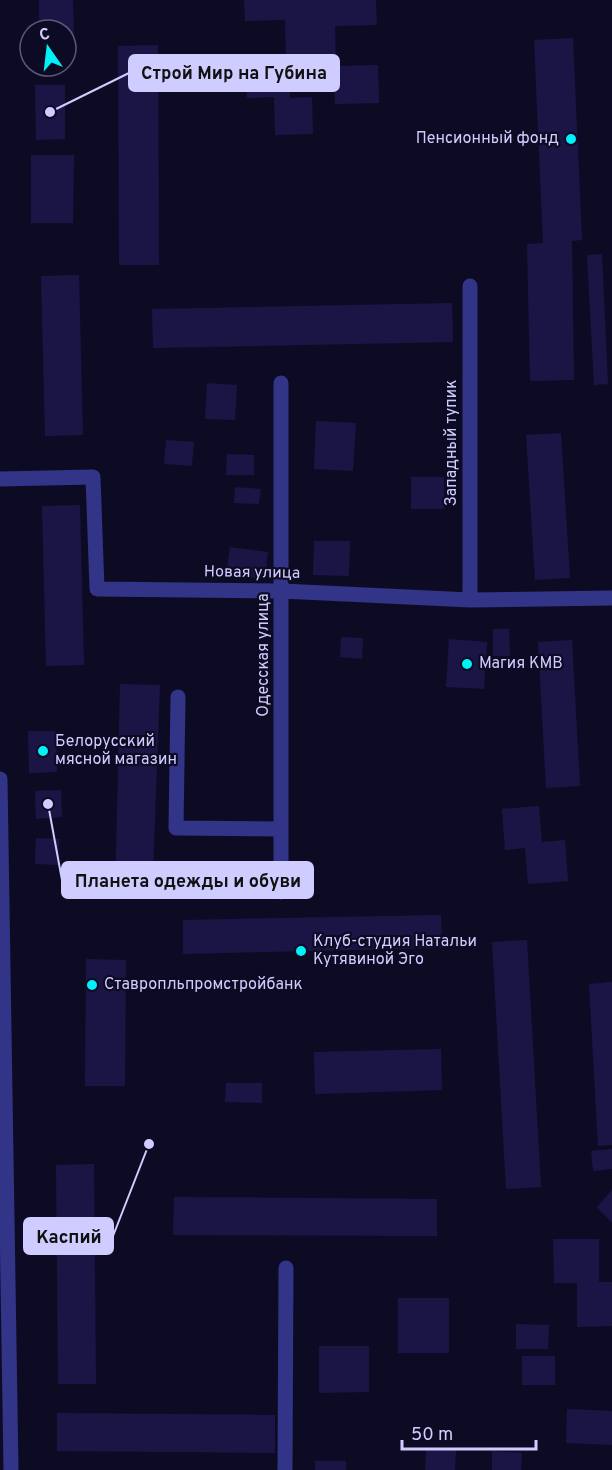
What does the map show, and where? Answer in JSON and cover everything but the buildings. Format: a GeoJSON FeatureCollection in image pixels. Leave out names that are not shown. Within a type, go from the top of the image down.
{"type":"FeatureCollection","features":[{"type":"Feature","properties":{"kind":"street","name":"Западный тупик"},"geometry":{"type":"LineString","coordinates":[[470,285],[470,600]]}},
{"type":"Feature","properties":{"kind":"street","name":"Одесская улица"},"geometry":{"type":"LineString","coordinates":[[280,892],[281,383]]}},
{"type":"Feature","properties":{"kind":"street","name":"Новая улица"},"geometry":{"type":"LineString","coordinates":[[0,479],[93,477],[97,589],[282,591],[470,600],[612,598]]}},
{"type":"Feature","properties":{"kind":"street"},"geometry":{"type":"LineString","coordinates":[[178,697],[176,828],[281,829]]}},
{"type":"Feature","properties":{"kind":"street"},"geometry":{"type":"LineString","coordinates":[[0,779],[11,1470]]}},
{"type":"Feature","properties":{"kind":"street"},"geometry":{"type":"LineString","coordinates":[[285,1470],[286,1268]]}},
{"type":"Feature","properties":{"kind":"place","name":"Строй Мир на Губина"},"geometry":{"type":"Point","coordinates":[50,112]}},
{"type":"Feature","properties":{"kind":"place","name":"Пенсионный фонд"},"geometry":{"type":"Point","coordinates":[571,139]}},
{"type":"Feature","properties":{"kind":"place","name":"Магия КМВ"},"geometry":{"type":"Point","coordinates":[467,664]}},
{"type":"Feature","properties":{"kind":"place","name":"Белорусский мясной магазин"},"geometry":{"type":"Point","coordinates":[43,751]}},
{"type":"Feature","properties":{"kind":"place","name":"Планета одежды и обуви"},"geometry":{"type":"Point","coordinates":[48,804]}},
{"type":"Feature","properties":{"kind":"place","name":"Клуб-студия Натальи Кутявиной Эго"},"geometry":{"type":"Point","coordinates":[301,951]}},
{"type":"Feature","properties":{"kind":"place","name":"Ставропльпромстройбанк"},"geometry":{"type":"Point","coordinates":[92,985]}},
{"type":"Feature","properties":{"kind":"place","name":"Каспий"},"geometry":{"type":"Point","coordinates":[149,1144]}}]}
